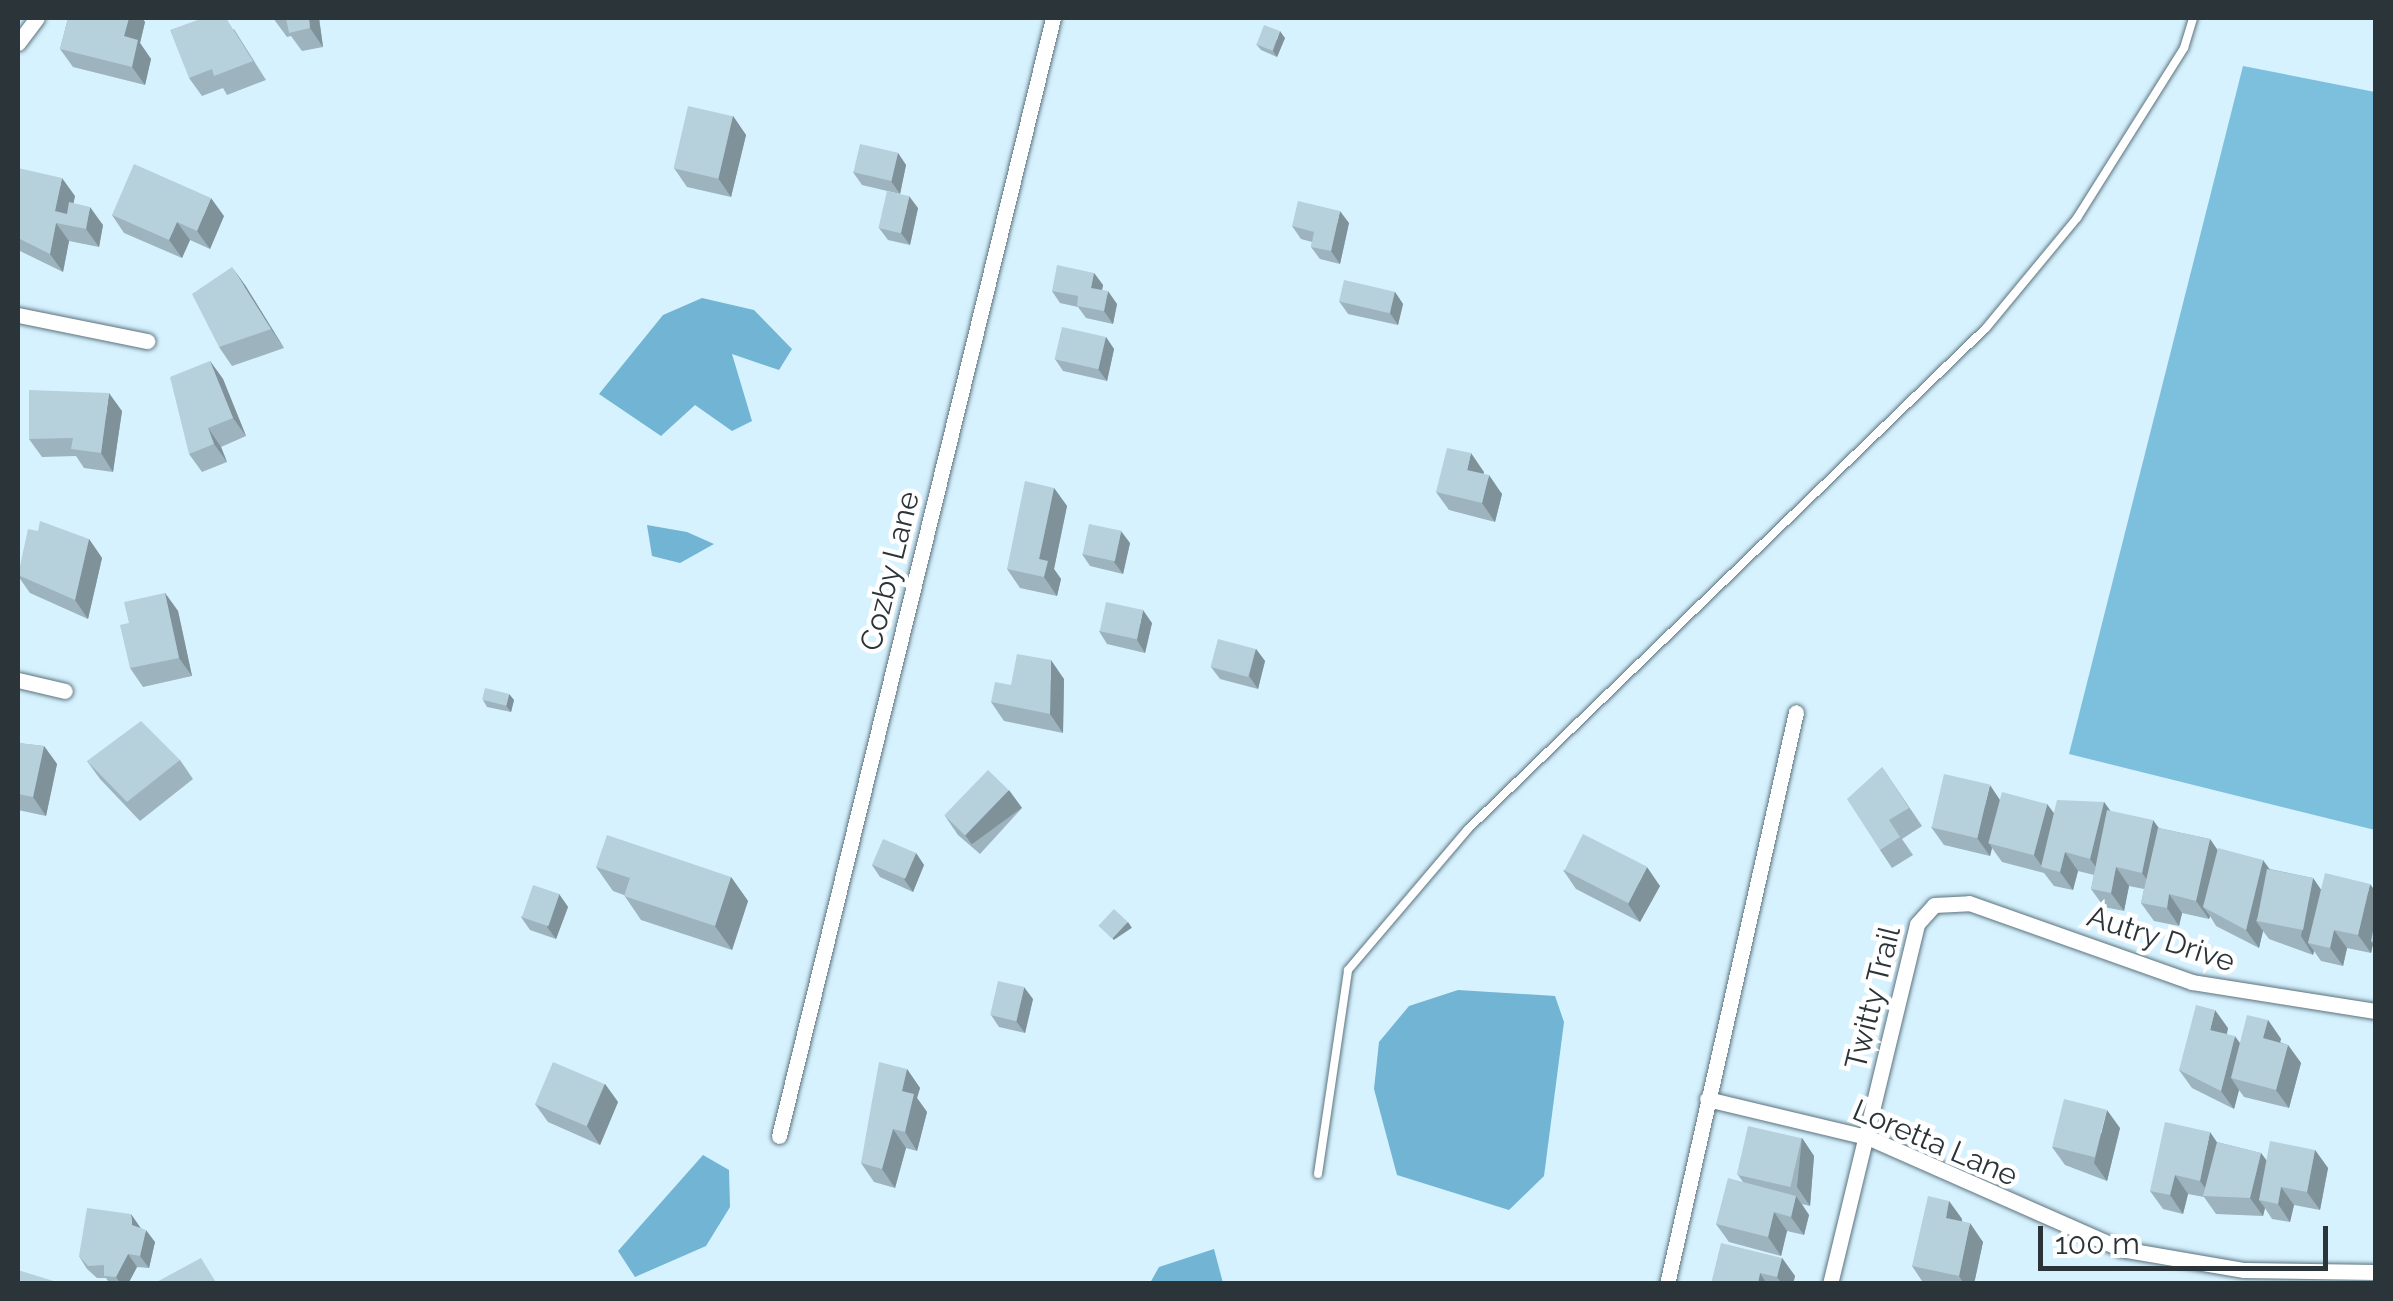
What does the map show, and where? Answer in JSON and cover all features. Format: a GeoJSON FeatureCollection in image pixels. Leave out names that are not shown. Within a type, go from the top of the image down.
{"type":"FeatureCollection","features":[{"type":"Feature","properties":{"kind":"street"},"geometry":{"type":"LineString","coordinates":[[18,44],[37,18]]}},
{"type":"Feature","properties":{"kind":"street","name":"Cozby Lane"},"geometry":{"type":"LineString","coordinates":[[779,1136],[1053,18]]}},
{"type":"Feature","properties":{"kind":"street"},"geometry":{"type":"LineString","coordinates":[[18,315],[147,341]]}},
{"type":"Feature","properties":{"kind":"street"},"geometry":{"type":"LineString","coordinates":[[18,680],[65,691]]}},
{"type":"Feature","properties":{"kind":"street"},"geometry":{"type":"LineString","coordinates":[[1667,1284],[1796,712]]}},
{"type":"Feature","properties":{"kind":"street","name":"Autry Drive"},"geometry":{"type":"LineString","coordinates":[[1934,905],[1969,903],[2192,982],[2376,1011]]}},
{"type":"Feature","properties":{"kind":"street","name":"Twitty Trail"},"geometry":{"type":"LineString","coordinates":[[1830,1284],[1917,924],[1934,905]]}},
{"type":"Feature","properties":{"kind":"street","name":"Loretta Lane"},"geometry":{"type":"LineString","coordinates":[[1707,1099],[1866,1137],[2121,1249],[2244,1270],[2376,1272]]}},
{"type":"Feature","properties":{"kind":"lane"},"geometry":{"type":"LineString","coordinates":[[1318,1174],[1348,970],[1467,830],[1986,328],[2077,218],[2184,48],[2193,18]]}},
{"type":"Feature","properties":{"kind":"shaded area"},"geometry":{"type":"Polygon","coordinates":[[[2243,66],[2375,92],[2375,830],[2069,754],[2243,66]]]}},
{"type":"Feature","properties":{"kind":"shaded area"},"geometry":{"type":"Polygon","coordinates":[[[702,298],[754,310],[792,349],[779,370],[732,354],[752,421],[732,431],[695,405],[661,436],[599,394],[663,315],[702,298]]]}},
{"type":"Feature","properties":{"kind":"shaded area"},"geometry":{"type":"Polygon","coordinates":[[[647,525],[687,532],[714,544],[680,563],[652,556],[647,525]]]}},
{"type":"Feature","properties":{"kind":"shaded area"},"geometry":{"type":"Polygon","coordinates":[[[1458,990],[1555,996],[1564,1022],[1544,1176],[1509,1210],[1397,1175],[1374,1089],[1379,1042],[1409,1006],[1458,990]]]}},
{"type":"Feature","properties":{"kind":"shaded area"},"geometry":{"type":"Polygon","coordinates":[[[703,1155],[729,1170],[730,1207],[706,1246],[635,1277],[618,1251],[703,1155]]]}},
{"type":"Feature","properties":{"kind":"shaded area"},"geometry":{"type":"Polygon","coordinates":[[[1214,1249],[1223,1283],[1150,1283],[1159,1267],[1214,1249]]]}},
{"type":"Feature","properties":{"kind":"building"},"geometry":{"type":"Polygon","coordinates":[[[68,18],[129,18],[124,36],[138,40],[132,67],[60,49],[68,18]]]}},
{"type":"Feature","properties":{"kind":"building"},"geometry":{"type":"Polygon","coordinates":[[[203,18],[226,18],[253,61],[214,76],[212,69],[189,78],[170,30],[203,18]]]}},
{"type":"Feature","properties":{"kind":"building"},"geometry":{"type":"Polygon","coordinates":[[[286,18],[309,18],[310,28],[289,33],[286,18]]]}},
{"type":"Feature","properties":{"kind":"building"},"geometry":{"type":"Polygon","coordinates":[[[1264,25],[1280,31],[1272,51],[1256,45],[1264,25]]]}},
{"type":"Feature","properties":{"kind":"building"},"geometry":{"type":"Polygon","coordinates":[[[688,106],[733,116],[718,179],[674,168],[688,106]]]}},
{"type":"Feature","properties":{"kind":"building"},"geometry":{"type":"Polygon","coordinates":[[[860,144],[898,153],[891,181],[853,172],[860,144]]]}},
{"type":"Feature","properties":{"kind":"building"},"geometry":{"type":"Polygon","coordinates":[[[134,164],[211,198],[197,231],[177,222],[169,240],[112,215],[134,164]]]}},
{"type":"Feature","properties":{"kind":"building"},"geometry":{"type":"Polygon","coordinates":[[[18,168],[62,178],[55,211],[67,214],[69,202],[90,207],[86,229],[56,223],[50,254],[18,238],[18,168]]]}},
{"type":"Feature","properties":{"kind":"building"},"geometry":{"type":"Polygon","coordinates":[[[887,191],[909,196],[901,233],[878,228],[887,191]]]}},
{"type":"Feature","properties":{"kind":"building"},"geometry":{"type":"Polygon","coordinates":[[[1298,201],[1340,211],[1331,251],[1311,247],[1314,232],[1292,226],[1298,201]]]}},
{"type":"Feature","properties":{"kind":"building"},"geometry":{"type":"Polygon","coordinates":[[[1057,265],[1094,273],[1091,288],[1108,291],[1104,311],[1077,306],[1078,296],[1052,291],[1057,265]]]}},
{"type":"Feature","properties":{"kind":"building"},"geometry":{"type":"Polygon","coordinates":[[[232,267],[271,329],[219,347],[192,294],[232,267]]]}},
{"type":"Feature","properties":{"kind":"building"},"geometry":{"type":"Polygon","coordinates":[[[1344,280],[1395,292],[1390,313],[1339,301],[1344,280]]]}},
{"type":"Feature","properties":{"kind":"building"},"geometry":{"type":"Polygon","coordinates":[[[1062,327],[1106,337],[1098,369],[1055,359],[1062,327]]]}},
{"type":"Feature","properties":{"kind":"building"},"geometry":{"type":"Polygon","coordinates":[[[210,361],[233,418],[208,428],[214,444],[189,454],[170,377],[210,361]]]}},
{"type":"Feature","properties":{"kind":"building"},"geometry":{"type":"Polygon","coordinates":[[[29,390],[109,393],[101,453],[71,449],[73,438],[29,439],[29,390]]]}},
{"type":"Feature","properties":{"kind":"building"},"geometry":{"type":"Polygon","coordinates":[[[1447,448],[1471,453],[1467,470],[1489,475],[1482,503],[1436,492],[1447,448]]]}},
{"type":"Feature","properties":{"kind":"building"},"geometry":{"type":"Polygon","coordinates":[[[1025,481],[1054,488],[1039,559],[1048,561],[1044,577],[1007,569],[1025,481]]]}},
{"type":"Feature","properties":{"kind":"building"},"geometry":{"type":"Polygon","coordinates":[[[40,521],[89,539],[75,600],[18,575],[28,529],[38,531],[40,521]]]}},
{"type":"Feature","properties":{"kind":"building"},"geometry":{"type":"Polygon","coordinates":[[[1089,524],[1121,531],[1115,561],[1083,554],[1089,524]]]}},
{"type":"Feature","properties":{"kind":"building"},"geometry":{"type":"Polygon","coordinates":[[[165,593],[179,658],[130,668],[120,625],[129,623],[124,602],[165,593]]]}},
{"type":"Feature","properties":{"kind":"building"},"geometry":{"type":"Polygon","coordinates":[[[1106,602],[1143,610],[1137,639],[1100,631],[1106,602]]]}},
{"type":"Feature","properties":{"kind":"building"},"geometry":{"type":"Polygon","coordinates":[[[1218,639],[1256,649],[1248,677],[1210,667],[1218,639]]]}},
{"type":"Feature","properties":{"kind":"building"},"geometry":{"type":"Polygon","coordinates":[[[1017,654],[1051,660],[1050,714],[991,702],[995,682],[1011,685],[1017,654]]]}},
{"type":"Feature","properties":{"kind":"building"},"geometry":{"type":"Polygon","coordinates":[[[485,688],[509,694],[506,706],[482,700],[485,688]]]}},
{"type":"Feature","properties":{"kind":"building"},"geometry":{"type":"Polygon","coordinates":[[[141,721],[180,760],[127,802],[87,761],[141,721]]]}},
{"type":"Feature","properties":{"kind":"building"},"geometry":{"type":"Polygon","coordinates":[[[18,743],[44,746],[33,797],[18,794],[18,743]]]}},
{"type":"Feature","properties":{"kind":"building"},"geometry":{"type":"Polygon","coordinates":[[[1882,767],[1909,808],[1889,820],[1900,837],[1880,850],[1847,799],[1882,767]]]}},
{"type":"Feature","properties":{"kind":"building"},"geometry":{"type":"Polygon","coordinates":[[[988,770],[1009,790],[965,835],[944,815],[988,770]]]}},
{"type":"Feature","properties":{"kind":"building"},"geometry":{"type":"Polygon","coordinates":[[[1944,774],[1990,785],[1977,838],[1932,828],[1944,774]]]}},
{"type":"Feature","properties":{"kind":"building"},"geometry":{"type":"Polygon","coordinates":[[[2002,792],[2047,804],[2034,855],[1988,843],[2002,792]]]}},
{"type":"Feature","properties":{"kind":"building"},"geometry":{"type":"Polygon","coordinates":[[[2057,800],[2104,802],[2090,859],[2065,852],[2060,872],[2041,867],[2057,800]]]}},
{"type":"Feature","properties":{"kind":"building"},"geometry":{"type":"Polygon","coordinates":[[[2107,810],[2153,820],[2142,873],[2116,867],[2111,893],[2091,889],[2107,810]]]}},
{"type":"Feature","properties":{"kind":"building"},"geometry":{"type":"Polygon","coordinates":[[[2158,828],[2210,839],[2196,901],[2169,894],[2167,908],[2141,903],[2158,828]]]}},
{"type":"Feature","properties":{"kind":"building"},"geometry":{"type":"Polygon","coordinates":[[[1583,834],[1647,867],[1629,903],[1564,871],[1583,834]]]}},
{"type":"Feature","properties":{"kind":"building"},"geometry":{"type":"Polygon","coordinates":[[[607,835],[731,877],[715,926],[624,896],[630,878],[596,867],[607,835]]]}},
{"type":"Feature","properties":{"kind":"building"},"geometry":{"type":"Polygon","coordinates":[[[883,839],[916,853],[905,879],[872,865],[883,839]]]}},
{"type":"Feature","properties":{"kind":"building"},"geometry":{"type":"Polygon","coordinates":[[[2218,848],[2263,860],[2246,930],[2203,907],[2218,848]]]}},
{"type":"Feature","properties":{"kind":"building"},"geometry":{"type":"Polygon","coordinates":[[[2267,869],[2313,878],[2303,930],[2257,921],[2267,869]]]}},
{"type":"Feature","properties":{"kind":"building"},"geometry":{"type":"Polygon","coordinates":[[[2325,873],[2370,884],[2358,935],[2334,930],[2330,948],[2308,943],[2325,873]]]}},
{"type":"Feature","properties":{"kind":"building"},"geometry":{"type":"Polygon","coordinates":[[[533,885],[559,894],[548,926],[522,917],[533,885]]]}},
{"type":"Feature","properties":{"kind":"building"},"geometry":{"type":"Polygon","coordinates":[[[1114,909],[1128,922],[1112,939],[1098,926],[1114,909]]]}},
{"type":"Feature","properties":{"kind":"building"},"geometry":{"type":"Polygon","coordinates":[[[2376,916],[2376,942],[2371,941],[2376,916]]]}},
{"type":"Feature","properties":{"kind":"building"},"geometry":{"type":"Polygon","coordinates":[[[998,981],[1024,987],[1016,1021],[990,1015],[998,981]]]}},
{"type":"Feature","properties":{"kind":"building"},"geometry":{"type":"Polygon","coordinates":[[[2196,1005],[2215,1010],[2210,1030],[2235,1036],[2221,1091],[2179,1070],[2196,1005]]]}},
{"type":"Feature","properties":{"kind":"building"},"geometry":{"type":"Polygon","coordinates":[[[2247,1015],[2268,1020],[2263,1038],[2288,1045],[2276,1090],[2231,1078],[2247,1015]]]}},
{"type":"Feature","properties":{"kind":"building"},"geometry":{"type":"Polygon","coordinates":[[[553,1062],[605,1084],[587,1126],[535,1104],[553,1062]]]}},
{"type":"Feature","properties":{"kind":"building"},"geometry":{"type":"Polygon","coordinates":[[[879,1062],[907,1069],[902,1091],[914,1094],[905,1132],[893,1129],[882,1169],[861,1163],[879,1062]]]}},
{"type":"Feature","properties":{"kind":"building"},"geometry":{"type":"Polygon","coordinates":[[[2064,1099],[2107,1110],[2095,1157],[2052,1147],[2064,1099]]]}},
{"type":"Feature","properties":{"kind":"building"},"geometry":{"type":"Polygon","coordinates":[[[2165,1122],[2210,1132],[2200,1181],[2175,1175],[2170,1195],[2150,1191],[2165,1122]]]}},
{"type":"Feature","properties":{"kind":"building"},"geometry":{"type":"Polygon","coordinates":[[[1748,1126],[1802,1138],[1790,1187],[1737,1175],[1748,1126]]]}},
{"type":"Feature","properties":{"kind":"building"},"geometry":{"type":"Polygon","coordinates":[[[2270,1141],[2315,1150],[2307,1192],[2281,1187],[2278,1204],[2259,1200],[2270,1141]]]}},
{"type":"Feature","properties":{"kind":"building"},"geometry":{"type":"Polygon","coordinates":[[[2217,1142],[2261,1153],[2250,1198],[2203,1196],[2217,1142]]]}},
{"type":"Feature","properties":{"kind":"building"},"geometry":{"type":"Polygon","coordinates":[[[1728,1178],[1796,1196],[1791,1217],[1774,1212],[1768,1237],[1716,1224],[1728,1178]]]}},
{"type":"Feature","properties":{"kind":"building"},"geometry":{"type":"Polygon","coordinates":[[[1928,1196],[1949,1201],[1946,1218],[1970,1223],[1959,1276],[1912,1266],[1928,1196]]]}},
{"type":"Feature","properties":{"kind":"building"},"geometry":{"type":"Polygon","coordinates":[[[87,1208],[131,1214],[132,1225],[146,1230],[140,1256],[128,1254],[116,1277],[104,1276],[104,1265],[88,1266],[79,1256],[87,1208]]]}},
{"type":"Feature","properties":{"kind":"building"},"geometry":{"type":"Polygon","coordinates":[[[1721,1243],[1782,1258],[1777,1277],[1760,1273],[1758,1284],[1711,1284],[1721,1243]]]}},
{"type":"Feature","properties":{"kind":"building"},"geometry":{"type":"Polygon","coordinates":[[[201,1258],[217,1284],[153,1284],[201,1258]]]}},
{"type":"Feature","properties":{"kind":"building"},"geometry":{"type":"Polygon","coordinates":[[[18,1270],[63,1284],[18,1284],[18,1270]]]}}]}
